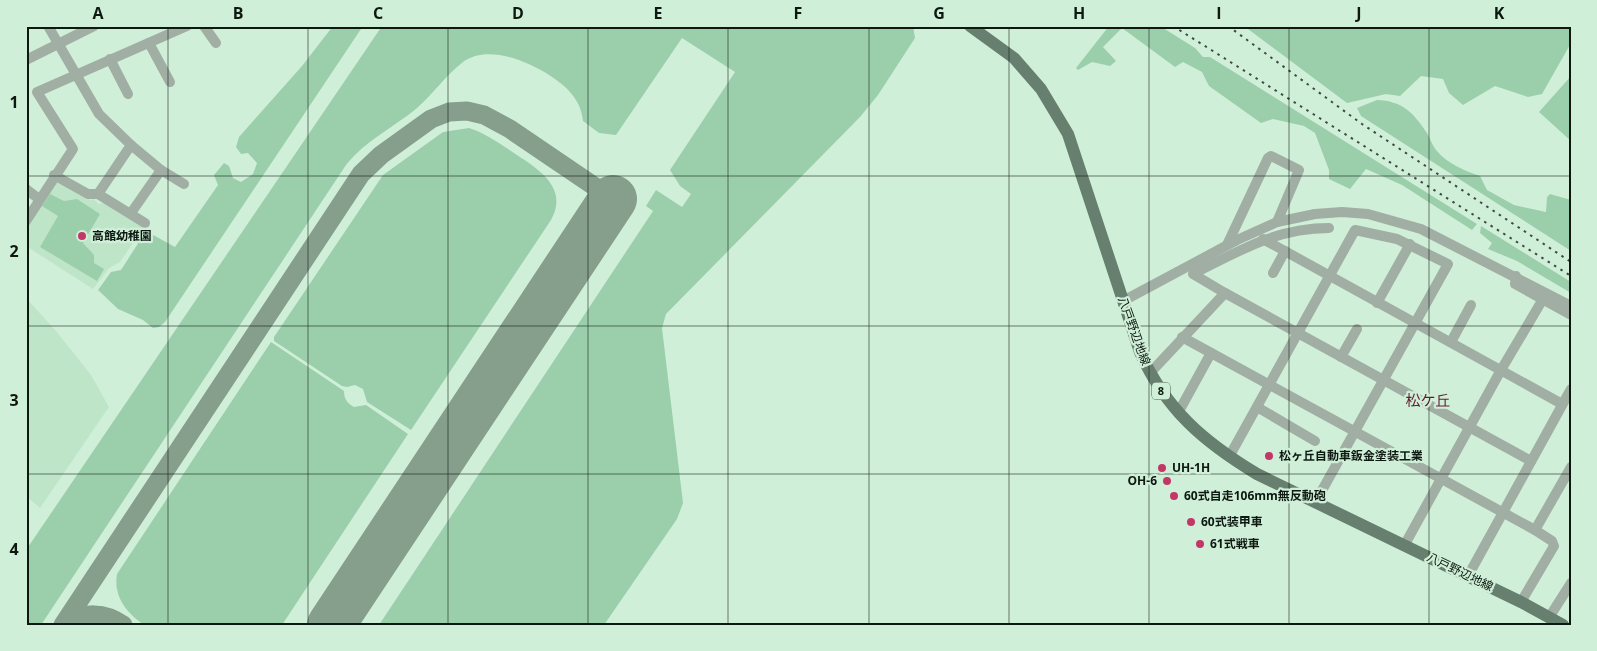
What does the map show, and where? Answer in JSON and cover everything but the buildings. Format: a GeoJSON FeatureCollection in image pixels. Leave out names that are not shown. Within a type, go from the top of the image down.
{"type":"FeatureCollection","features":[{"type":"Feature","properties":{"kind":"main road","name":"八戸野辺地線"},"geometry":{"type":"LineString","coordinates":[[970,26],[1014,58],[1055,108],[1078,157],[1132,332],[1150,373],[1178,413],[1196,432],[1229,457],[1315,503],[1550,616],[1563,625]]}},
{"type":"Feature","properties":{"kind":"street"},"geometry":{"type":"LineString","coordinates":[[48,26],[99,114],[131,145],[161,170],[184,184]]}},
{"type":"Feature","properties":{"kind":"street"},"geometry":{"type":"LineString","coordinates":[[26,60],[58,46],[94,26]]}},
{"type":"Feature","properties":{"kind":"street"},"geometry":{"type":"LineString","coordinates":[[26,221],[54,175],[73,149],[37,92],[187,26]]}},
{"type":"Feature","properties":{"kind":"street"},"geometry":{"type":"LineString","coordinates":[[204,26],[216,43]]}},
{"type":"Feature","properties":{"kind":"street"},"geometry":{"type":"LineString","coordinates":[[149,42],[170,82]]}},
{"type":"Feature","properties":{"kind":"street"},"geometry":{"type":"LineString","coordinates":[[110,59],[128,94]]}},
{"type":"Feature","properties":{"kind":"street"},"geometry":{"type":"LineString","coordinates":[[98,194],[131,145]]}},
{"type":"Feature","properties":{"kind":"street"},"geometry":{"type":"LineString","coordinates":[[1227,245],[1268,158],[1271,156],[1299,170],[1277,222]]}},
{"type":"Feature","properties":{"kind":"street"},"geometry":{"type":"LineString","coordinates":[[131,213],[161,170]]}},
{"type":"Feature","properties":{"kind":"street"},"geometry":{"type":"LineString","coordinates":[[54,175],[88,194],[98,194],[146,223]]}},
{"type":"Feature","properties":{"kind":"street"},"geometry":{"type":"LineString","coordinates":[[26,189],[39,199]]}},
{"type":"Feature","properties":{"kind":"street"},"geometry":{"type":"LineString","coordinates":[[1123,301],[1227,245],[1277,222],[1315,214],[1342,212],[1368,214],[1421,229],[1516,276],[1571,306]]}},
{"type":"Feature","properties":{"kind":"street"},"geometry":{"type":"LineString","coordinates":[[1329,228],[1297,230],[1263,239],[1194,274],[1225,293],[1531,461]]}},
{"type":"Feature","properties":{"kind":"street"},"geometry":{"type":"LineString","coordinates":[[1229,457],[1355,230],[1397,239],[1448,264],[1315,503]]}},
{"type":"Feature","properties":{"kind":"street"},"geometry":{"type":"LineString","coordinates":[[1263,239],[1562,404]]}},
{"type":"Feature","properties":{"kind":"street"},"geometry":{"type":"LineString","coordinates":[[1376,303],[1410,244]]}},
{"type":"Feature","properties":{"kind":"street"},"geometry":{"type":"LineString","coordinates":[[1273,273],[1285,251]]}},
{"type":"Feature","properties":{"kind":"street"},"geometry":{"type":"LineString","coordinates":[[1516,276],[1515,284],[1571,315]]}},
{"type":"Feature","properties":{"kind":"street"},"geometry":{"type":"LineString","coordinates":[[1150,373],[1225,293]]}},
{"type":"Feature","properties":{"kind":"street"},"geometry":{"type":"LineString","coordinates":[[1404,546],[1501,370],[1543,299]]}},
{"type":"Feature","properties":{"kind":"street"},"geometry":{"type":"LineString","coordinates":[[1451,342],[1472,305]]}},
{"type":"Feature","properties":{"kind":"street"},"geometry":{"type":"LineString","coordinates":[[1342,357],[1357,329]]}},
{"type":"Feature","properties":{"kind":"street"},"geometry":{"type":"LineString","coordinates":[[1182,337],[1552,541],[1554,546],[1521,602]]}},
{"type":"Feature","properties":{"kind":"street"},"geometry":{"type":"LineString","coordinates":[[1178,413],[1211,353]]}},
{"type":"Feature","properties":{"kind":"street"},"geometry":{"type":"LineString","coordinates":[[1468,576],[1571,389]]}},
{"type":"Feature","properties":{"kind":"street"},"geometry":{"type":"LineString","coordinates":[[1257,407],[1315,441]]}},
{"type":"Feature","properties":{"kind":"street"},"geometry":{"type":"LineString","coordinates":[[1535,530],[1571,467]]}},
{"type":"Feature","properties":{"kind":"street"},"geometry":{"type":"LineString","coordinates":[[1550,616],[1571,583]]}},
{"type":"Feature","properties":{"kind":"shaded area"},"geometry":{"type":"Polygon","coordinates":[[[333,26],[363,26],[165,322],[159,327],[153,328],[143,320],[118,309],[98,290],[111,272],[121,270],[146,231],[175,247],[218,185],[214,175],[224,163],[229,166],[233,178],[241,182],[253,174],[257,163],[248,153],[241,154],[236,147],[239,137],[302,66],[333,26]]]}},
{"type":"Feature","properties":{"kind":"shaded area"},"geometry":{"type":"Polygon","coordinates":[[[382,26],[913,26],[915,38],[878,95],[860,117],[666,314],[662,328],[683,503],[677,519],[604,625],[379,625],[653,211],[646,206],[656,190],[682,207],[691,194],[680,186],[670,170],[735,72],[682,38],[616,135],[599,133],[583,121],[582,113],[572,94],[549,75],[507,56],[483,54],[463,62],[417,108],[362,148],[346,165],[41,625],[26,625],[26,550],[382,26]]]}},
{"type":"Feature","properties":{"kind":"shaded area"},"geometry":{"type":"Polygon","coordinates":[[[1109,26],[1160,26],[1195,48],[1203,57],[1210,57],[1477,224],[1472,230],[1402,185],[1366,169],[1350,189],[1329,179],[1329,170],[1315,133],[1304,126],[1273,119],[1261,123],[1209,86],[1202,72],[1183,62],[1175,67],[1122,28],[1103,47],[1116,61],[1110,66],[1092,62],[1078,70],[1076,68],[1109,26]]]}},
{"type":"Feature","properties":{"kind":"shaded area"},"geometry":{"type":"Polygon","coordinates":[[[1244,26],[1571,26],[1571,43],[1542,94],[1528,97],[1495,86],[1463,105],[1449,93],[1443,79],[1421,76],[1400,96],[1386,94],[1347,103],[1244,26]]]}},
{"type":"Feature","properties":{"kind":"shaded area"},"geometry":{"type":"Polygon","coordinates":[[[1571,76],[1571,141],[1539,112],[1571,76]]]}},
{"type":"Feature","properties":{"kind":"shaded area"},"geometry":{"type":"Polygon","coordinates":[[[1377,100],[1400,105],[1406,109],[1422,126],[1441,155],[1456,166],[1480,176],[1487,190],[1514,205],[1546,212],[1547,197],[1550,194],[1571,200],[1571,251],[1361,116],[1357,108],[1377,100]]]}},
{"type":"Feature","properties":{"kind":"shaded area"},"geometry":{"type":"Polygon","coordinates":[[[469,128],[491,138],[539,171],[553,187],[556,197],[556,208],[551,220],[411,430],[367,402],[363,389],[355,385],[342,386],[274,341],[274,337],[383,175],[443,132],[469,128]]]}},
{"type":"Feature","properties":{"kind":"shaded area","name":"高館幼稚園"},"geometry":{"type":"Polygon","coordinates":[[[61,182],[99,204],[107,201],[145,225],[120,262],[109,268],[93,289],[26,246],[26,227],[52,184],[61,182]]]}},
{"type":"Feature","properties":{"kind":"shaded area"},"geometry":{"type":"Polygon","coordinates":[[[50,194],[64,201],[77,199],[100,214],[83,243],[94,255],[94,263],[104,269],[97,281],[40,247],[58,216],[42,206],[50,194]]]}},
{"type":"Feature","properties":{"kind":"shaded area"},"geometry":{"type":"Polygon","coordinates":[[[1481,226],[1571,282],[1571,293],[1517,261],[1488,249],[1492,243],[1480,233],[1481,226]]]}},
{"type":"Feature","properties":{"kind":"shaded area"},"geometry":{"type":"Polygon","coordinates":[[[26,298],[56,331],[91,375],[109,407],[40,508],[26,496],[26,298]]]}},
{"type":"Feature","properties":{"kind":"shaded area"},"geometry":{"type":"Polygon","coordinates":[[[271,342],[344,391],[345,399],[354,407],[366,405],[408,434],[282,625],[144,625],[127,610],[119,597],[116,582],[117,574],[271,342]]]}},
{"type":"Feature","properties":{"kind":"taxiway"},"geometry":{"type":"LineString","coordinates":[[63,625],[361,174],[381,155],[431,119],[449,112],[467,111],[484,115],[510,129],[613,199]]}},
{"type":"Feature","properties":{"kind":"taxiway"},"geometry":{"type":"LineString","coordinates":[[65,625],[72,620],[87,615],[109,618],[123,625]]}},
{"type":"Feature","properties":{"kind":"runway"},"geometry":{"type":"LineString","coordinates":[[331,625],[613,199]]}},
{"type":"Feature","properties":{"kind":"railway"},"geometry":{"type":"LineString","coordinates":[[1173,26],[1571,276]]}},
{"type":"Feature","properties":{"kind":"railway"},"geometry":{"type":"LineString","coordinates":[[1228,26],[1362,124],[1571,262]]}},
{"type":"Feature","properties":{"kind":"place","name":"高館幼稚園"},"geometry":{"type":"Point","coordinates":[82,236]}},
{"type":"Feature","properties":{"kind":"place","name":"松ヶ丘自動車鈑金塗装工業"},"geometry":{"type":"Point","coordinates":[1269,456]}},
{"type":"Feature","properties":{"kind":"place","name":"UH-1H"},"geometry":{"type":"Point","coordinates":[1162,468]}},
{"type":"Feature","properties":{"kind":"place","name":"OH-6"},"geometry":{"type":"Point","coordinates":[1167,481]}},
{"type":"Feature","properties":{"kind":"place","name":"60式自走106mm無反動砲"},"geometry":{"type":"Point","coordinates":[1174,496]}},
{"type":"Feature","properties":{"kind":"place","name":"60式装甲車"},"geometry":{"type":"Point","coordinates":[1191,522]}},
{"type":"Feature","properties":{"kind":"place","name":"61式戦車"},"geometry":{"type":"Point","coordinates":[1200,544]}},
{"type":"Feature","properties":{"kind":"district","name":"松ケ丘"},"geometry":{"type":"Point","coordinates":[1428,401]}}]}
